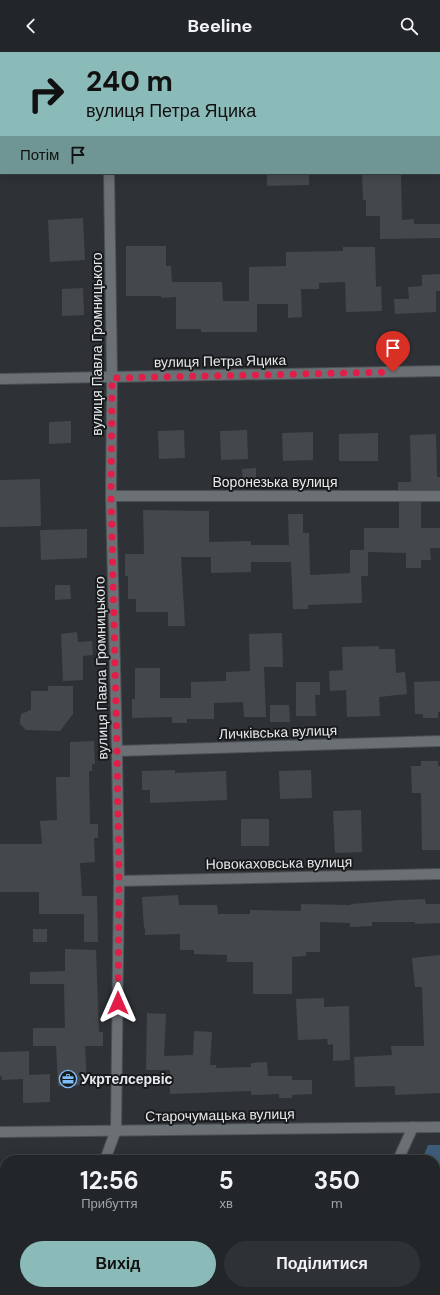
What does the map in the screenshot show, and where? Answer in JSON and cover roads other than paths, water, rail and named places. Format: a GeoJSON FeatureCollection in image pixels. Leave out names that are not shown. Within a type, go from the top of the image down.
{"type":"FeatureCollection","features":[{"type":"Feature","properties":{"kind":"street","name":"вулиця Павла Громницького"},"geometry":{"type":"LineString","coordinates":[[107,1155],[116,1130],[119,881],[111,496],[112,378],[109,174]]}},
{"type":"Feature","properties":{"kind":"street","name":"вулиця Петра Яцика"},"geometry":{"type":"LineString","coordinates":[[0,379],[440,371]]}},
{"type":"Feature","properties":{"kind":"street","name":"Воронезька вулиця"},"geometry":{"type":"LineString","coordinates":[[111,496],[440,496]]}},
{"type":"Feature","properties":{"kind":"street","name":"Личківська вулиця"},"geometry":{"type":"LineString","coordinates":[[117,751],[440,741]]}},
{"type":"Feature","properties":{"kind":"street","name":"Новокаховська вулиця"},"geometry":{"type":"LineString","coordinates":[[119,881],[440,874]]}},
{"type":"Feature","properties":{"kind":"street"},"geometry":{"type":"LineString","coordinates":[[400,1155],[413,1127]]}},
{"type":"Feature","properties":{"kind":"street","name":"Старочумацька вулиця"},"geometry":{"type":"LineString","coordinates":[[0,1132],[440,1127]]}},
{"type":"Feature","properties":{"kind":"place","name":"Укртелсервіс"},"geometry":{"type":"Point","coordinates":[68,1079]}}]}
